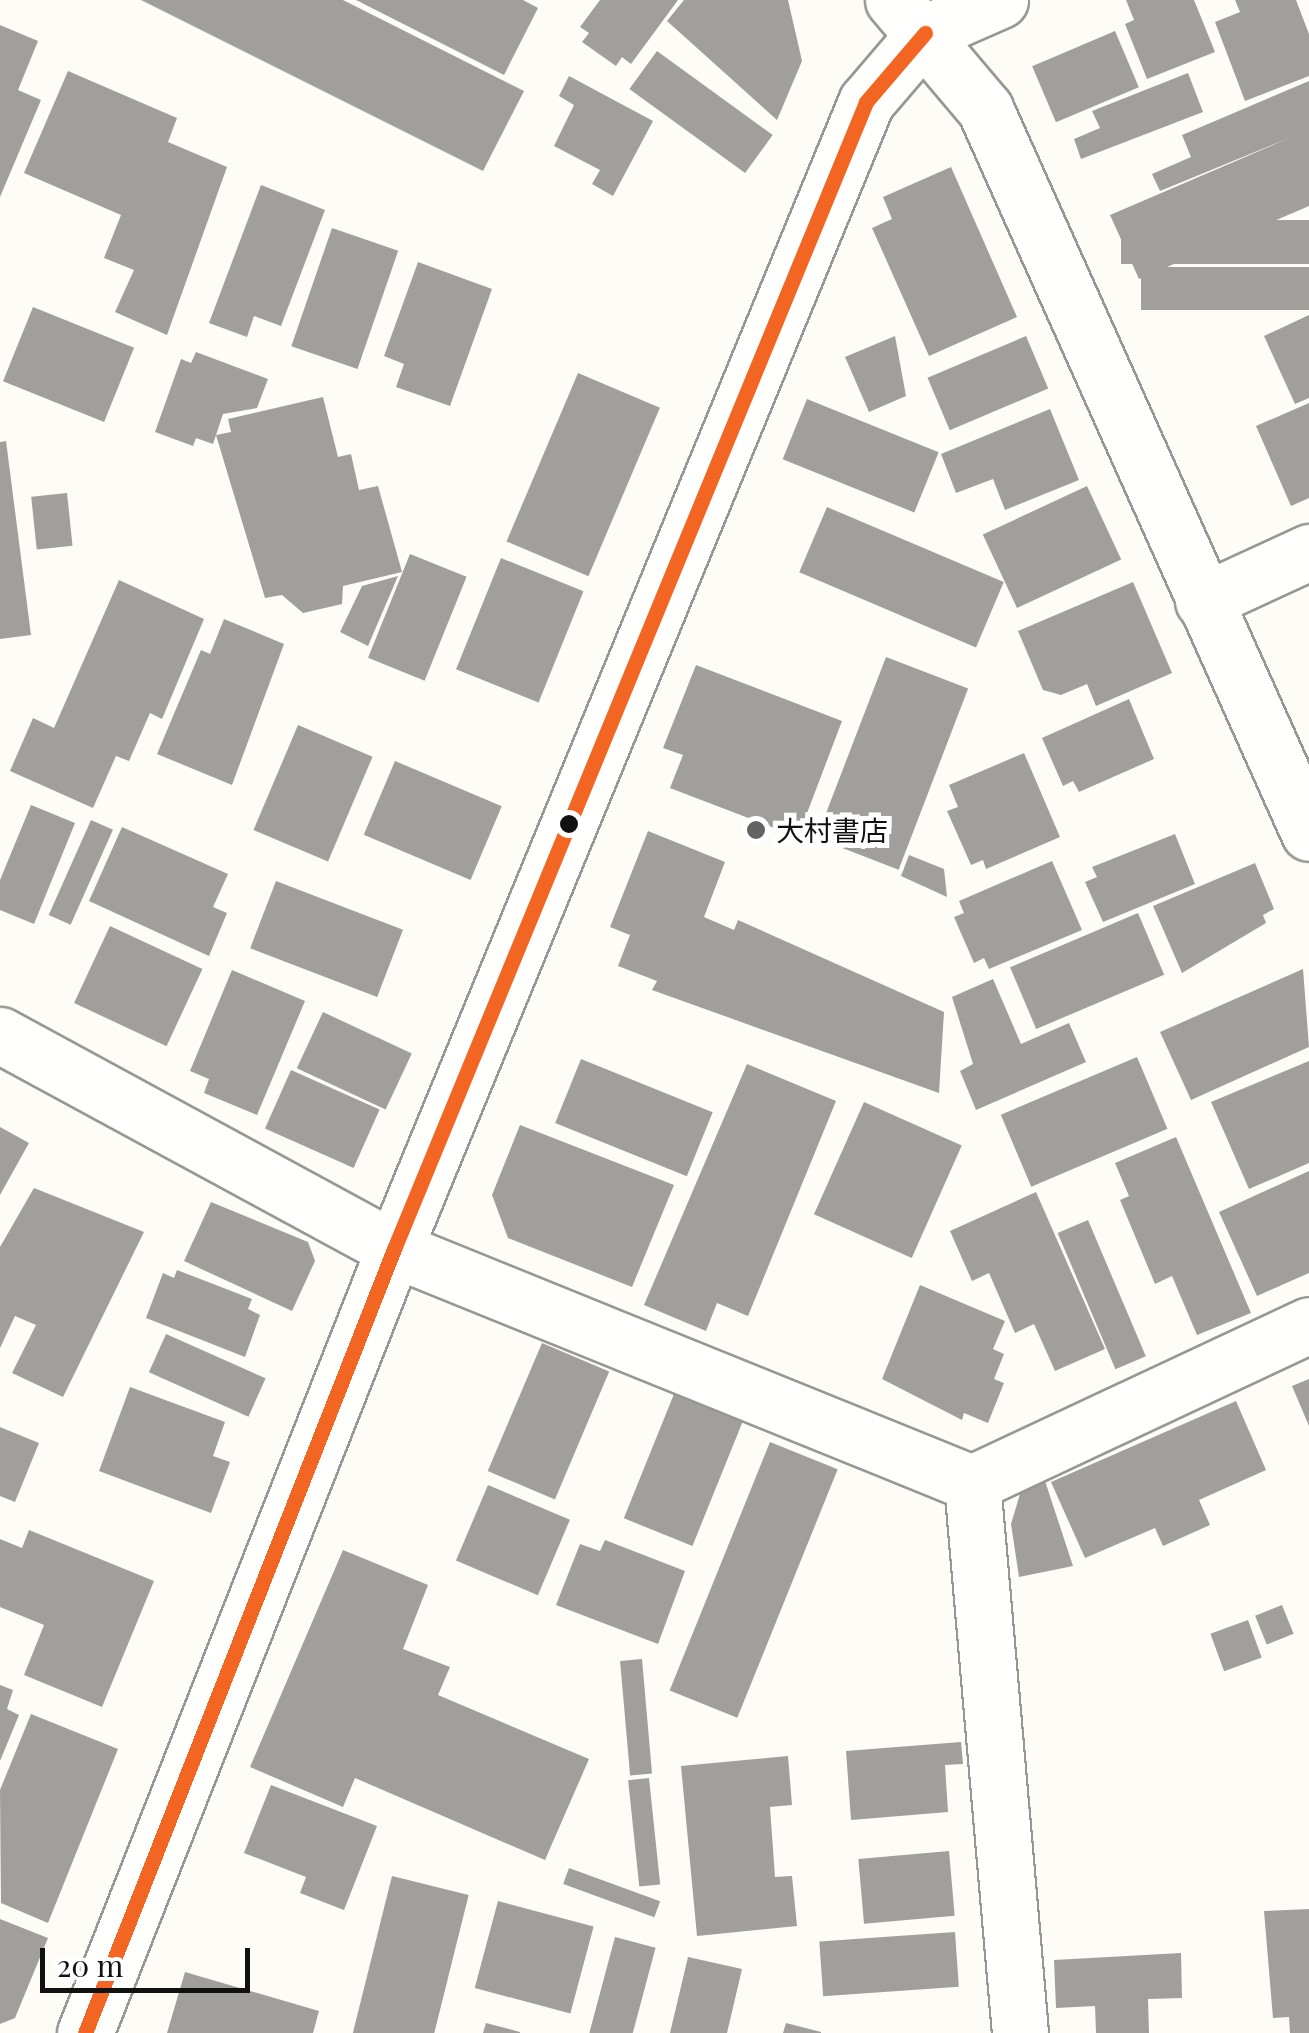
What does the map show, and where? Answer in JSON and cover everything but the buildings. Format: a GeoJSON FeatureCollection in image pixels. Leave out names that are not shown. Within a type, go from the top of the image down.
{"type":"FeatureCollection","features":[{"type":"Feature","properties":{"kind":"street"},"geometry":{"type":"LineString","coordinates":[[909,16],[1000,0]]}},
{"type":"Feature","properties":{"kind":"street"},"geometry":{"type":"LineString","coordinates":[[909,16],[985,109],[1309,833]]}},
{"type":"Feature","properties":{"kind":"street"},"geometry":{"type":"LineString","coordinates":[[84,2033],[394,1249],[866,102],[909,16]]}},
{"type":"Feature","properties":{"kind":"street"},"geometry":{"type":"LineString","coordinates":[[1203,601],[1309,552]]}},
{"type":"Feature","properties":{"kind":"street"},"geometry":{"type":"LineString","coordinates":[[0,1035],[394,1249],[972,1483],[1309,1325]]}},
{"type":"Feature","properties":{"kind":"street"},"geometry":{"type":"LineString","coordinates":[[972,1483],[1020,2033]]}},
{"type":"Feature","properties":{"kind":"transit line"},"geometry":{"type":"LineString","coordinates":[[85,2033],[394,1249],[866,102],[925,33]]}},
{"type":"Feature","properties":{"kind":"place","name":"大村書店"},"geometry":{"type":"Point","coordinates":[756,830]}}]}
